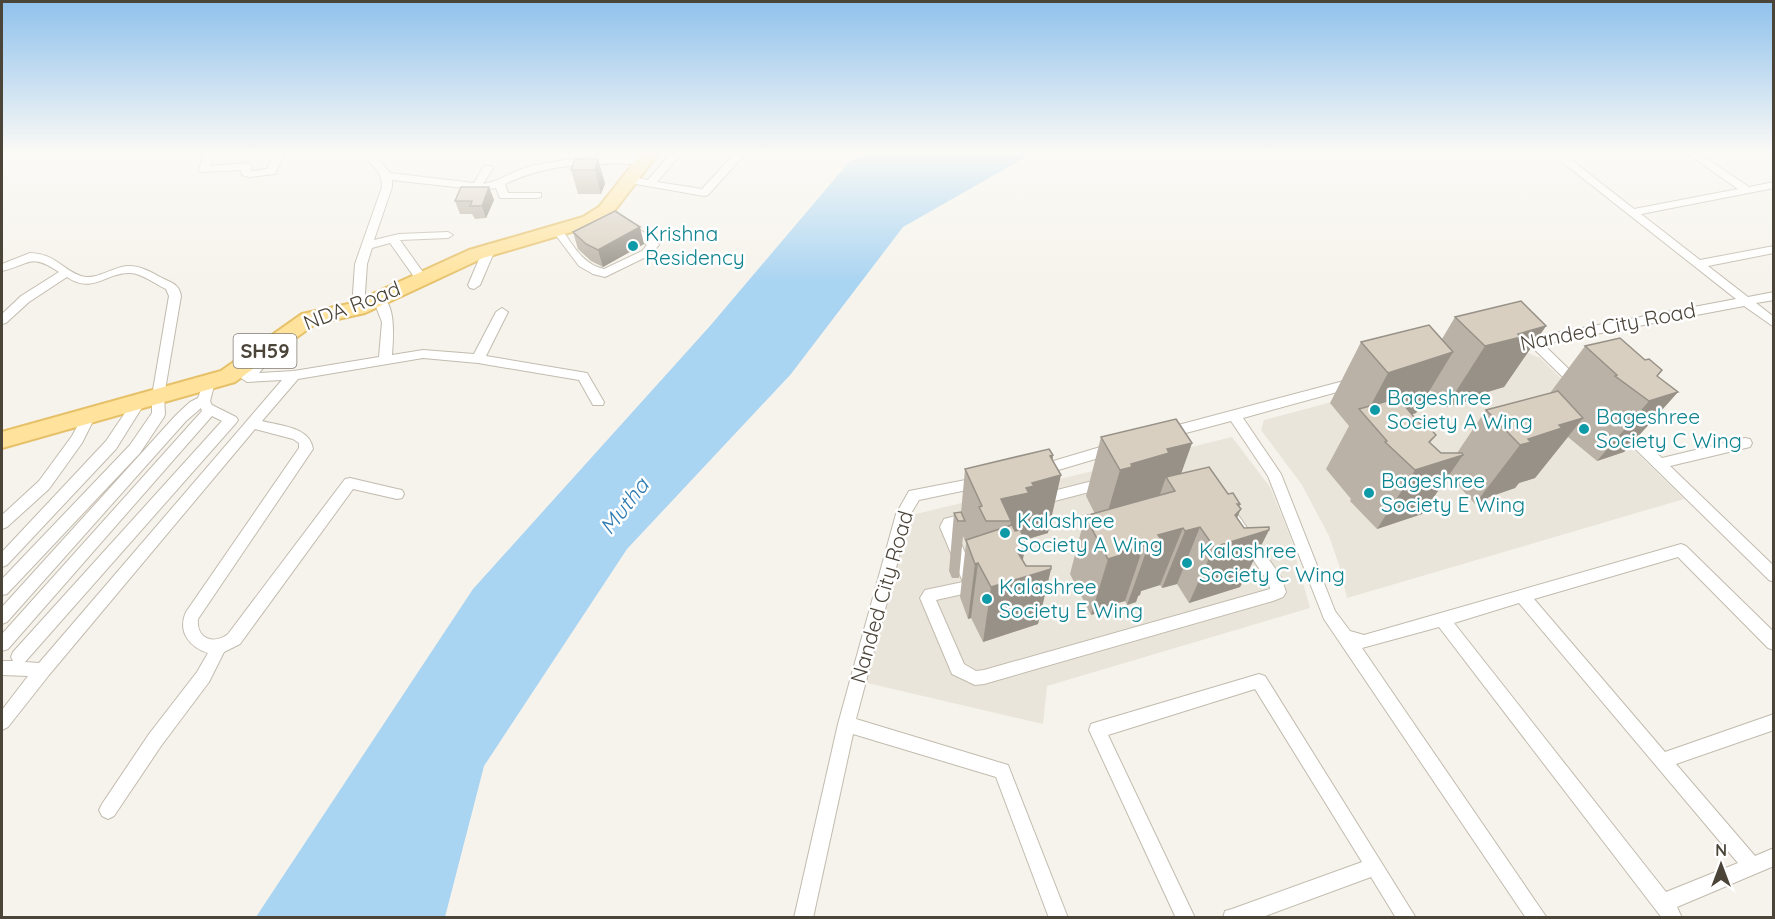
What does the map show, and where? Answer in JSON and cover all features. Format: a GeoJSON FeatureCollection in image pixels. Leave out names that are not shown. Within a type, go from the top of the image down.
{"type":"FeatureCollection","features":[{"type":"Feature","properties":{"kind":"main road","name":"NDA Road"},"geometry":{"type":"LineString","coordinates":[[2,440],[149,399],[208,398],[228,377],[309,319],[358,308],[421,278],[489,250],[588,221],[605,211],[616,197]]}},
{"type":"Feature","properties":{"kind":"street"},"geometry":{"type":"LineString","coordinates":[[358,308],[361,264],[384,197]]}},
{"type":"Feature","properties":{"kind":"street"},"geometry":{"type":"LineString","coordinates":[[1613,197],[1773,323]]}},
{"type":"Feature","properties":{"kind":"street"},"geometry":{"type":"LineString","coordinates":[[1633,212],[1711,197]]}},
{"type":"Feature","properties":{"kind":"street"},"geometry":{"type":"LineString","coordinates":[[550,232],[588,267],[599,273],[606,273],[651,249],[652,242],[605,211]]}},
{"type":"Feature","properties":{"kind":"street"},"geometry":{"type":"LineString","coordinates":[[371,245],[393,239],[448,236]]}},
{"type":"Feature","properties":{"kind":"street"},"geometry":{"type":"LineString","coordinates":[[393,239],[421,278]]}},
{"type":"Feature","properties":{"kind":"street"},"geometry":{"type":"LineString","coordinates":[[1698,264],[1773,249]]}},
{"type":"Feature","properties":{"kind":"street"},"geometry":{"type":"LineString","coordinates":[[474,285],[489,250]]}},
{"type":"Feature","properties":{"kind":"street"},"geometry":{"type":"LineString","coordinates":[[2,268],[11,266],[23,258],[39,256],[79,280],[93,281],[126,270],[134,270],[174,289],[175,296],[149,399],[111,445],[2,561]]}},
{"type":"Feature","properties":{"kind":"street"},"geometry":{"type":"LineString","coordinates":[[2,320],[26,299],[66,273]]}},
{"type":"Feature","properties":{"kind":"street","name":"Nanded City Road"},"geometry":{"type":"LineString","coordinates":[[1502,348],[1773,296]]}},
{"type":"Feature","properties":{"kind":"street"},"geometry":{"type":"LineString","coordinates":[[379,299],[388,322],[385,361]]}},
{"type":"Feature","properties":{"kind":"street"},"geometry":{"type":"LineString","coordinates":[[478,359],[502,312]]}},
{"type":"Feature","properties":{"kind":"street"},"geometry":{"type":"LineString","coordinates":[[282,339],[247,378],[294,375],[423,354],[478,359],[583,376],[598,402]]}},
{"type":"Feature","properties":{"kind":"street"},"geometry":{"type":"LineString","coordinates":[[1534,342],[1584,391]]}},
{"type":"Feature","properties":{"kind":"street"},"geometry":{"type":"LineString","coordinates":[[2,722],[43,670],[294,375]]}},
{"type":"Feature","properties":{"kind":"street"},"geometry":{"type":"LineString","coordinates":[[1148,438],[1368,380]]}},
{"type":"Feature","properties":{"kind":"street"},"geometry":{"type":"LineString","coordinates":[[2,617],[181,418],[195,405],[208,398]]}},
{"type":"Feature","properties":{"kind":"street"},"geometry":{"type":"LineString","coordinates":[[2,644],[208,398]]}},
{"type":"Feature","properties":{"kind":"street"},"geometry":{"type":"LineString","coordinates":[[19,657],[231,420],[208,398]]}},
{"type":"Feature","properties":{"kind":"street"},"geometry":{"type":"LineString","coordinates":[[2,589],[135,449],[159,414],[149,399]]}},
{"type":"Feature","properties":{"kind":"street"},"geometry":{"type":"LineString","coordinates":[[2,523],[44,485],[77,440],[90,415]]}},
{"type":"Feature","properties":{"kind":"street"},"geometry":{"type":"LineString","coordinates":[[1234,415],[1274,474],[1329,614],[1538,918]]}},
{"type":"Feature","properties":{"kind":"street"},"geometry":{"type":"LineString","coordinates":[[1609,415],[1773,576]]}},
{"type":"Feature","properties":{"kind":"street"},"geometry":{"type":"LineString","coordinates":[[254,424],[297,435],[305,441],[306,449],[191,617],[188,626],[191,634],[208,647],[218,649],[227,646],[234,639],[350,483],[397,494]]}},
{"type":"Feature","properties":{"kind":"street"},"geometry":{"type":"LineString","coordinates":[[1659,464],[1745,443]]}},
{"type":"Feature","properties":{"kind":"street"},"geometry":{"type":"LineString","coordinates":[[1055,494],[1035,471],[1126,444]]}},
{"type":"Feature","properties":{"kind":"street"},"geometry":{"type":"LineString","coordinates":[[1160,471],[1190,516],[1225,514],[1230,516],[1276,581],[1278,592],[1021,667],[975,678],[964,674],[958,669],[928,598],[930,595],[972,586],[947,525],[1055,494],[1160,471]]}},
{"type":"Feature","properties":{"kind":"street","name":"Nanded City Road"},"geometry":{"type":"LineString","coordinates":[[803,918],[846,724],[903,514],[914,495],[991,480]]}},
{"type":"Feature","properties":{"kind":"street"},"geometry":{"type":"LineString","coordinates":[[1345,637],[1364,642],[1681,550],[1773,643]]}},
{"type":"Feature","properties":{"kind":"street"},"geometry":{"type":"LineString","coordinates":[[1523,597],[1752,866]]}},
{"type":"Feature","properties":{"kind":"street"},"geometry":{"type":"LineString","coordinates":[[1443,620],[1668,910],[1773,857]]}},
{"type":"Feature","properties":{"kind":"street"},"geometry":{"type":"LineString","coordinates":[[108,810],[155,740],[203,677],[218,649]]}},
{"type":"Feature","properties":{"kind":"street"},"geometry":{"type":"LineString","coordinates":[[2,668],[43,670]]}},
{"type":"Feature","properties":{"kind":"street"},"geometry":{"type":"LineString","coordinates":[[1186,918],[1097,730],[1259,681],[1407,918]]}},
{"type":"Feature","properties":{"kind":"street"},"geometry":{"type":"LineString","coordinates":[[1662,760],[1773,722]]}},
{"type":"Feature","properties":{"kind":"street"},"geometry":{"type":"LineString","coordinates":[[846,724],[1002,771],[1059,918]]}},
{"type":"Feature","properties":{"kind":"street"},"geometry":{"type":"LineString","coordinates":[[1232,918],[1375,867]]}},
{"type":"Feature","properties":{"kind":"shaded area"},"geometry":{"type":"Polygon","coordinates":[[[1523,351],[1540,358],[1684,499],[1347,598],[1329,536],[1302,485],[1261,430],[1264,420],[1523,351]]]}},
{"type":"Feature","properties":{"kind":"shaded area"},"geometry":{"type":"Polygon","coordinates":[[[1232,437],[1270,487],[1290,536],[1310,608],[1047,686],[1043,724],[863,682],[908,516],[1232,437]]]}},
{"type":"Feature","properties":{"kind":"water","name":"Mutha"},"geometry":{"type":"Polygon","coordinates":[[[819,197],[956,197],[903,227],[791,374],[627,549],[484,766],[445,917],[256,917],[473,589],[710,326],[819,197]]]}},
{"type":"Feature","properties":{"kind":"building"},"geometry":{"type":"Polygon","coordinates":[[[457,197],[485,197],[482,206],[470,206],[472,201],[455,201],[457,197]]]}},
{"type":"Feature","properties":{"kind":"building"},"geometry":{"type":"Polygon","coordinates":[[[615,211],[640,227],[598,250],[586,244],[573,232],[615,211]]]}},
{"type":"Feature","properties":{"kind":"building"},"geometry":{"type":"Polygon","coordinates":[[[1521,301],[1546,326],[1518,334],[1521,337],[1485,346],[1455,317],[1521,301]]]}},
{"type":"Feature","properties":{"kind":"building"},"geometry":{"type":"Polygon","coordinates":[[[1429,325],[1453,352],[1388,373],[1361,342],[1429,325]]]}},
{"type":"Feature","properties":{"kind":"building"},"geometry":{"type":"Polygon","coordinates":[[[1620,338],[1645,360],[1649,359],[1662,370],[1657,376],[1678,392],[1649,401],[1615,376],[1617,375],[1585,346],[1620,338]]]}},
{"type":"Feature","properties":{"kind":"building"},"geometry":{"type":"Polygon","coordinates":[[[1558,391],[1583,418],[1559,425],[1562,428],[1528,439],[1531,442],[1520,445],[1486,410],[1558,391]]]}},
{"type":"Feature","properties":{"kind":"building"},"geometry":{"type":"Polygon","coordinates":[[[1398,398],[1420,424],[1425,423],[1436,435],[1429,442],[1441,453],[1462,453],[1463,455],[1415,470],[1385,442],[1387,441],[1359,409],[1398,398]]]}},
{"type":"Feature","properties":{"kind":"building"},"geometry":{"type":"Polygon","coordinates":[[[1176,419],[1192,443],[1167,449],[1169,453],[1131,464],[1132,467],[1120,470],[1101,437],[1176,419]]]}},
{"type":"Feature","properties":{"kind":"building"},"geometry":{"type":"Polygon","coordinates":[[[1049,449],[1053,455],[1050,456],[1061,475],[1032,483],[1034,486],[1026,488],[1029,493],[1001,499],[1011,521],[986,521],[979,507],[982,506],[965,469],[1049,449]]]}},
{"type":"Feature","properties":{"kind":"building"},"geometry":{"type":"Polygon","coordinates":[[[1209,467],[1228,494],[1233,493],[1240,504],[1237,504],[1241,509],[1235,515],[1244,528],[1269,527],[1269,530],[1214,547],[1200,527],[1185,531],[1183,528],[1158,535],[1161,539],[1153,541],[1156,546],[1147,549],[1144,545],[1118,551],[1121,555],[1108,559],[1085,516],[1175,491],[1166,477],[1209,467]]]}},
{"type":"Feature","properties":{"kind":"building"},"geometry":{"type":"Polygon","coordinates":[[[961,512],[965,521],[958,521],[954,513],[961,512]]]}},
{"type":"Feature","properties":{"kind":"building"},"geometry":{"type":"Polygon","coordinates":[[[1012,525],[1015,531],[1020,530],[1026,541],[1023,542],[1025,547],[1018,553],[1026,566],[1051,566],[1051,569],[991,587],[978,563],[975,564],[966,540],[1012,525]]]}},
{"type":"Feature","properties":{"kind":"place","name":"Krishna Residency"},"geometry":{"type":"Point","coordinates":[633,246]}},
{"type":"Feature","properties":{"kind":"place","name":"Bageshree Society A Wing"},"geometry":{"type":"Point","coordinates":[1375,410]}},
{"type":"Feature","properties":{"kind":"place","name":"Bageshree Society C Wing"},"geometry":{"type":"Point","coordinates":[1584,429]}},
{"type":"Feature","properties":{"kind":"place","name":"Bageshree Society E Wing"},"geometry":{"type":"Point","coordinates":[1369,493]}},
{"type":"Feature","properties":{"kind":"place","name":"Kalashree Society A Wing"},"geometry":{"type":"Point","coordinates":[1005,533]}},
{"type":"Feature","properties":{"kind":"place","name":"Kalashree Society C Wing"},"geometry":{"type":"Point","coordinates":[1187,563]}},
{"type":"Feature","properties":{"kind":"place","name":"Kalashree Society E Wing"},"geometry":{"type":"Point","coordinates":[987,599]}}]}
